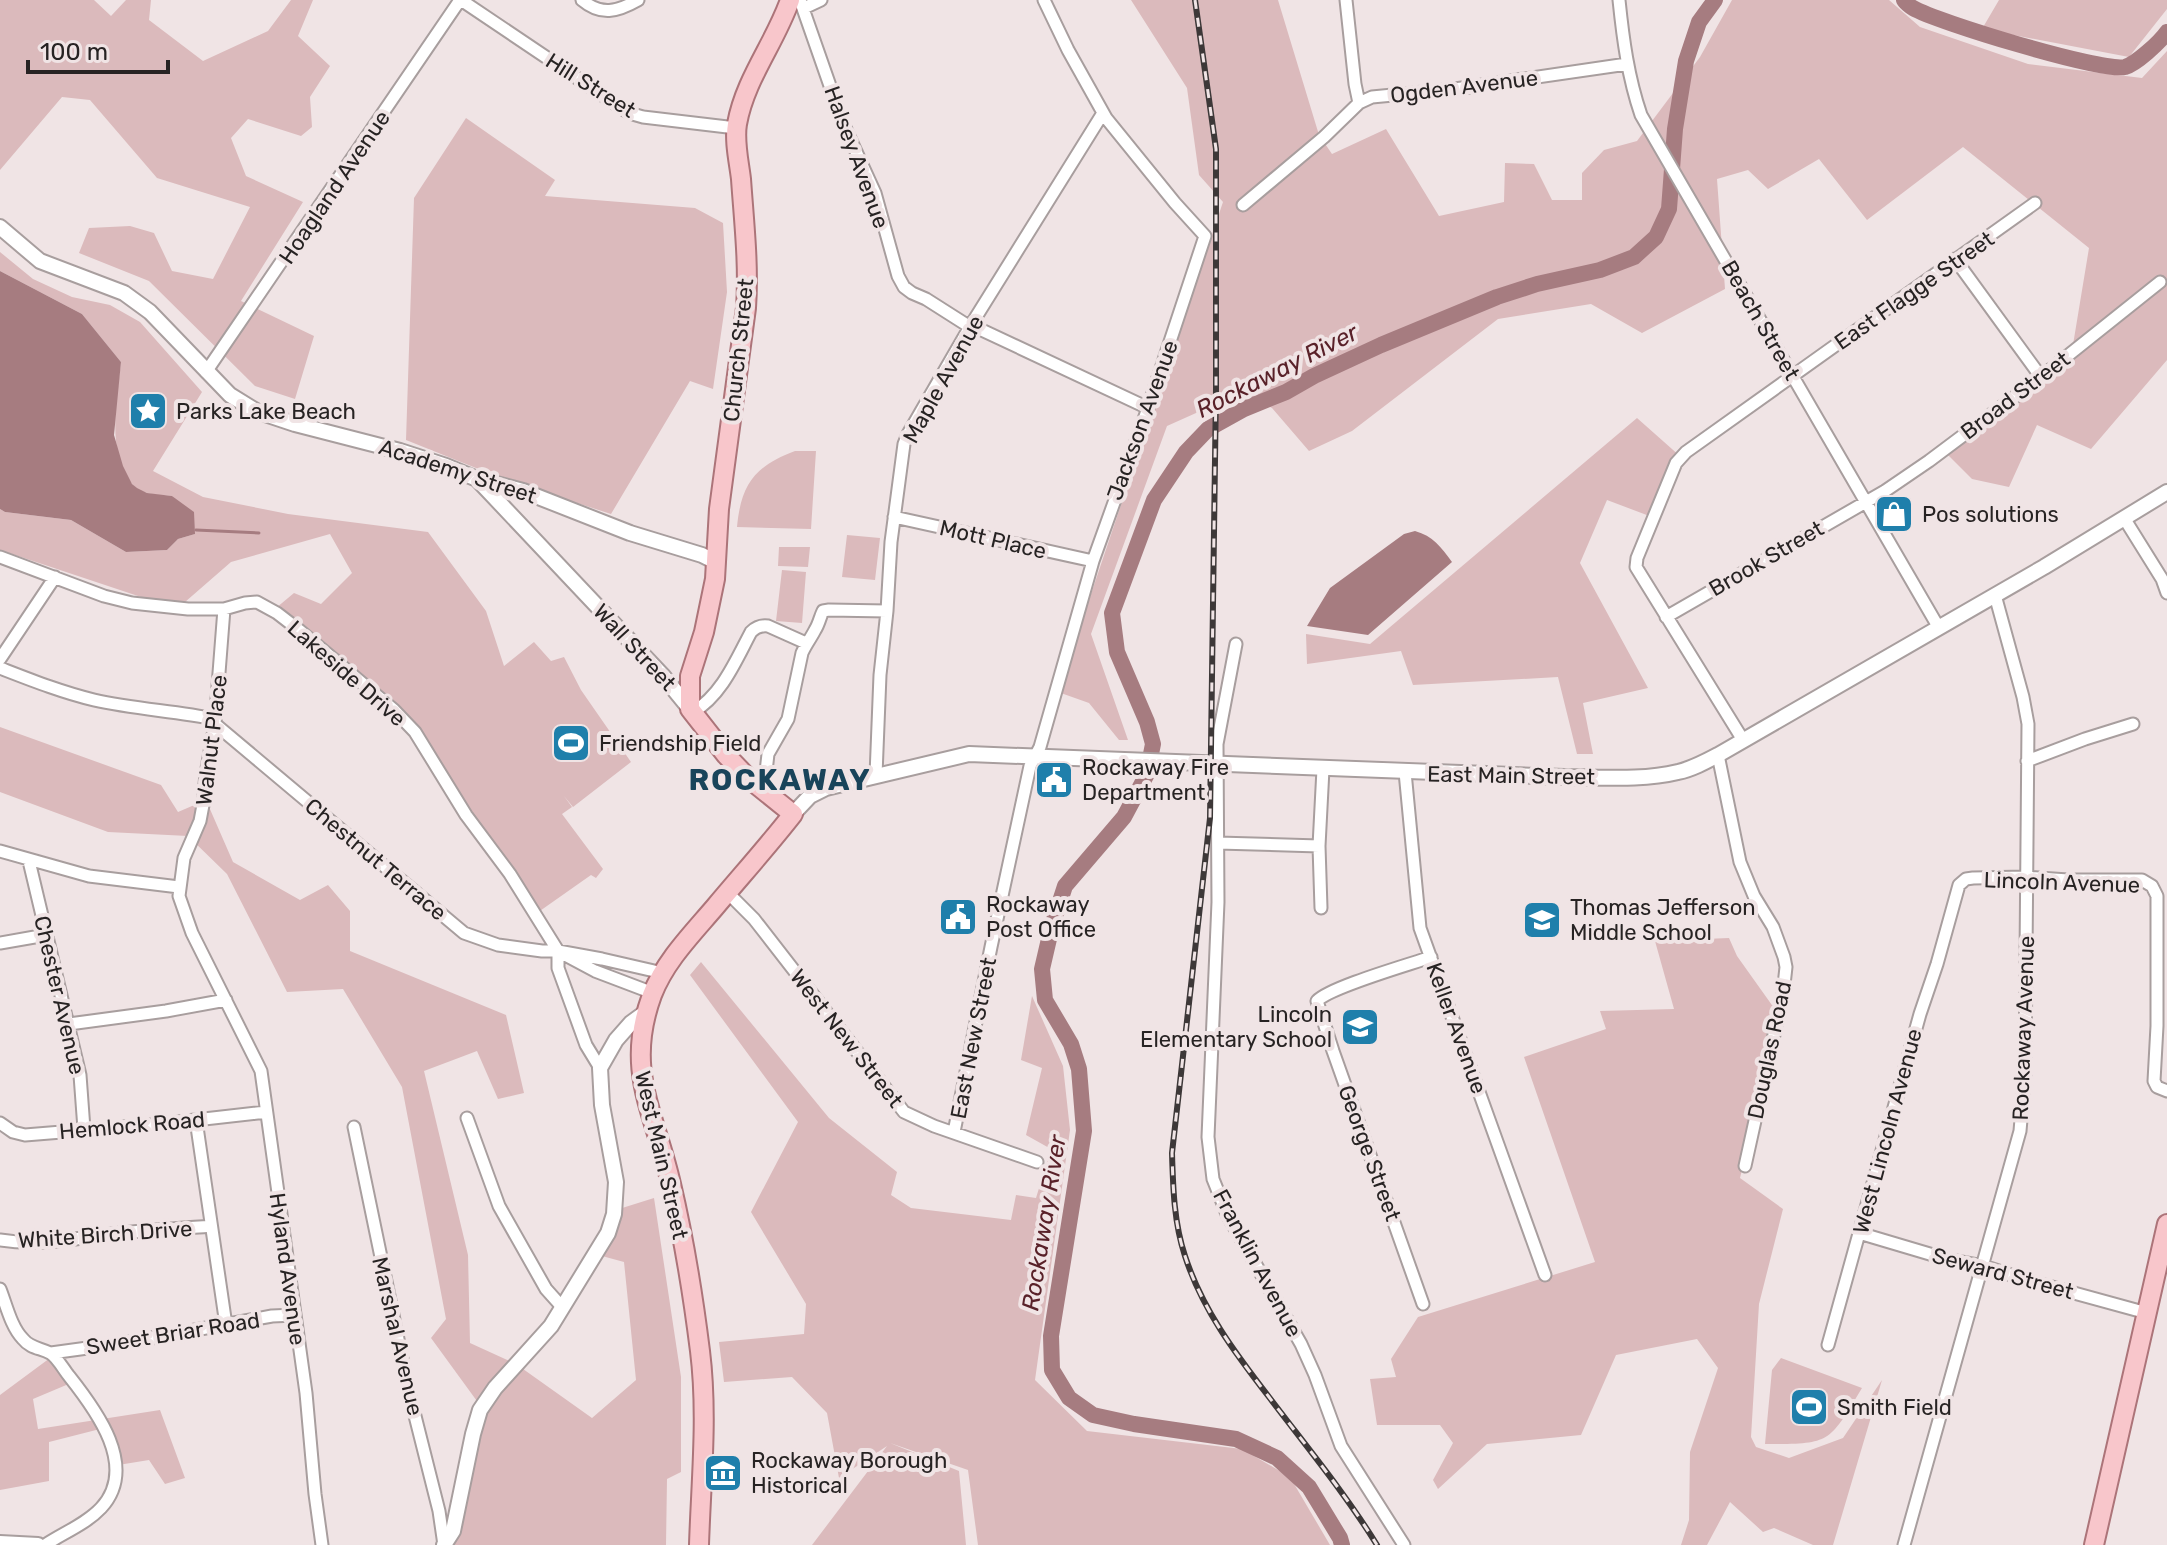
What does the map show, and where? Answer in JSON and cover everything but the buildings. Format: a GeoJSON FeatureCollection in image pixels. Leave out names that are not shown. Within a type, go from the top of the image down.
{"type":"FeatureCollection","features":[{"type":"Feature","properties":{"kind":"main road","name":"Church Street"},"geometry":{"type":"LineString","coordinates":[[692,710],[690,676],[710,609],[719,509],[748,285],[736,128],[749,85],[798,3]]}},
{"type":"Feature","properties":{"kind":"main road","name":"Wall Street"},"geometry":{"type":"LineString","coordinates":[[692,710],[747,777],[793,814]]}},
{"type":"Feature","properties":{"kind":"main road","name":"West Main Street"},"geometry":{"type":"LineString","coordinates":[[699,1545],[703,1418],[700,1354],[671,1182],[642,1081],[640,1054],[646,1012],[663,973],[793,814]]}},
{"type":"Feature","properties":{"kind":"main road"},"geometry":{"type":"LineString","coordinates":[[2094,1545],[2167,1224]]}},
{"type":"Feature","properties":{"kind":"street","name":"Hill Street"},"geometry":{"type":"LineString","coordinates":[[460,0],[629,113],[736,128]]}},
{"type":"Feature","properties":{"kind":"street","name":"Hoagland Avenue"},"geometry":{"type":"LineString","coordinates":[[206,372],[460,0]]}},
{"type":"Feature","properties":{"kind":"street"},"geometry":{"type":"LineString","coordinates":[[582,0],[594,9],[607,11],[638,0]]}},
{"type":"Feature","properties":{"kind":"street"},"geometry":{"type":"LineString","coordinates":[[798,3],[821,0]]}},
{"type":"Feature","properties":{"kind":"street"},"geometry":{"type":"LineString","coordinates":[[1044,0],[1103,113]]}},
{"type":"Feature","properties":{"kind":"street"},"geometry":{"type":"LineString","coordinates":[[1346,0],[1359,103]]}},
{"type":"Feature","properties":{"kind":"street","name":"Beach Street"},"geometry":{"type":"LineString","coordinates":[[1619,0],[1627,64],[1641,115],[1939,628]]}},
{"type":"Feature","properties":{"kind":"street","name":"Halsey Avenue"},"geometry":{"type":"LineString","coordinates":[[798,3],[843,123],[875,193],[898,276],[904,287],[970,326],[1148,408]]}},
{"type":"Feature","properties":{"kind":"street","name":"Ogden Avenue"},"geometry":{"type":"LineString","coordinates":[[1243,205],[1324,137],[1359,103],[1372,97],[1455,89],[1627,64]]}},
{"type":"Feature","properties":{"kind":"street","name":"Maple Avenue"},"geometry":{"type":"LineString","coordinates":[[876,775],[880,675],[894,517],[904,444],[970,326],[1103,113]]}},
{"type":"Feature","properties":{"kind":"street","name":"Jackson Avenue"},"geometry":{"type":"LineString","coordinates":[[1035,756],[1093,561],[1205,236],[1103,113]]}},
{"type":"Feature","properties":{"kind":"street","name":"East Flagge Street"},"geometry":{"type":"LineString","coordinates":[[1666,617],[1635,563],[1676,463],[1686,452],[2035,203]]}},
{"type":"Feature","properties":{"kind":"street","name":"Academy Street"},"geometry":{"type":"LineString","coordinates":[[0,227],[40,261],[136,300],[235,400],[256,411],[400,451],[477,479],[518,489],[630,533],[716,562]]}},
{"type":"Feature","properties":{"kind":"street"},"geometry":{"type":"LineString","coordinates":[[1955,259],[2041,377]]}},
{"type":"Feature","properties":{"kind":"street","name":"Broad Street"},"geometry":{"type":"LineString","coordinates":[[1866,502],[1929,461],[2160,282]]}},
{"type":"Feature","properties":{"kind":"street","name":"Wall Street"},"geometry":{"type":"LineString","coordinates":[[477,479],[692,710]]}},
{"type":"Feature","properties":{"kind":"street"},"geometry":{"type":"LineString","coordinates":[[509,514],[518,489]]}},
{"type":"Feature","properties":{"kind":"street","name":"East Main Street"},"geometry":{"type":"LineString","coordinates":[[793,814],[817,791],[969,754],[1564,777],[1659,775],[1687,770],[1939,628],[2167,492]]}},
{"type":"Feature","properties":{"kind":"street","name":"Brook Street"},"geometry":{"type":"LineString","coordinates":[[1666,617],[1866,502]]}},
{"type":"Feature","properties":{"kind":"street","name":"Mott Place"},"geometry":{"type":"LineString","coordinates":[[894,517],[1093,561]]}},
{"type":"Feature","properties":{"kind":"street"},"geometry":{"type":"LineString","coordinates":[[2124,518],[2162,579],[2167,593]]}},
{"type":"Feature","properties":{"kind":"street","name":"Lakeside Drive"},"geometry":{"type":"LineString","coordinates":[[0,557],[104,596],[132,603],[224,609],[257,602],[299,630],[394,710],[415,732],[466,815],[510,874],[558,951],[558,968],[586,1045],[600,1068]]}},
{"type":"Feature","properties":{"kind":"street"},"geometry":{"type":"LineString","coordinates":[[0,659],[55,577]]}},
{"type":"Feature","properties":{"kind":"street","name":"Rockaway Avenue"},"geometry":{"type":"LineString","coordinates":[[1904,1545],[2022,1120],[2028,724],[1995,595]]}},
{"type":"Feature","properties":{"kind":"street","name":"Walnut Place"},"geometry":{"type":"LineString","coordinates":[[224,609],[215,721],[202,813],[184,858],[179,896],[192,933],[226,1000]]}},
{"type":"Feature","properties":{"kind":"street"},"geometry":{"type":"LineString","coordinates":[[764,789],[768,754],[788,719],[806,643],[823,611],[887,611]]}},
{"type":"Feature","properties":{"kind":"street"},"geometry":{"type":"LineString","coordinates":[[1666,617],[1743,740]]}},
{"type":"Feature","properties":{"kind":"street"},"geometry":{"type":"LineString","coordinates":[[692,710],[702,707],[719,689],[755,628],[768,626],[806,643]]}},
{"type":"Feature","properties":{"kind":"street","name":"Franklin Avenue"},"geometry":{"type":"LineString","coordinates":[[1236,644],[1217,744],[1218,902],[1208,1137],[1213,1179],[1227,1214],[1305,1351],[1341,1446],[1404,1545]]}},
{"type":"Feature","properties":{"kind":"street"},"geometry":{"type":"LineString","coordinates":[[0,668],[91,699],[160,712],[184,713],[215,721]]}},
{"type":"Feature","properties":{"kind":"street"},"geometry":{"type":"LineString","coordinates":[[671,685],[690,676]]}},
{"type":"Feature","properties":{"kind":"street","name":"Chestnut Terrace"},"geometry":{"type":"LineString","coordinates":[[215,721],[464,933],[498,945],[558,951],[663,973]]}},
{"type":"Feature","properties":{"kind":"street"},"geometry":{"type":"LineString","coordinates":[[2027,761],[2133,724]]}},
{"type":"Feature","properties":{"kind":"street","name":"Douglas Road"},"geometry":{"type":"LineString","coordinates":[[1718,755],[1740,862],[1779,942],[1786,967],[1783,994],[1745,1166]]}},
{"type":"Feature","properties":{"kind":"street","name":"East New Street"},"geometry":{"type":"LineString","coordinates":[[954,1132],[991,947],[1030,766],[1035,756]]}},
{"type":"Feature","properties":{"kind":"street"},"geometry":{"type":"LineString","coordinates":[[1321,908],[1319,846],[1323,769]]}},
{"type":"Feature","properties":{"kind":"street","name":"Keller Avenue"},"geometry":{"type":"LineString","coordinates":[[1405,772],[1420,928],[1545,1275]]}},
{"type":"Feature","properties":{"kind":"street"},"geometry":{"type":"LineString","coordinates":[[1218,843],[1319,846]]}},
{"type":"Feature","properties":{"kind":"street"},"geometry":{"type":"LineString","coordinates":[[0,851],[89,876],[179,887]]}},
{"type":"Feature","properties":{"kind":"street","name":"Chester Avenue"},"geometry":{"type":"LineString","coordinates":[[29,861],[80,1075],[84,1129]]}},
{"type":"Feature","properties":{"kind":"street","name":"Lincoln Avenue"},"geometry":{"type":"LineString","coordinates":[[1950,917],[1959,885],[1966,879],[2142,880],[2152,886],[2157,896],[2154,1081],[2157,1087],[2167,1091]]}},
{"type":"Feature","properties":{"kind":"street","name":"West New Street"},"geometry":{"type":"LineString","coordinates":[[727,892],[754,919],[904,1112],[934,1126],[1037,1162]]}},
{"type":"Feature","properties":{"kind":"street","name":"West Lincoln Avenue"},"geometry":{"type":"LineString","coordinates":[[1828,1345],[1950,917]]}},
{"type":"Feature","properties":{"kind":"street"},"geometry":{"type":"LineString","coordinates":[[0,943],[46,935]]}},
{"type":"Feature","properties":{"kind":"street","name":"Chestnut Terrace"},"geometry":{"type":"LineString","coordinates":[[558,951],[595,971],[653,993]]}},
{"type":"Feature","properties":{"kind":"street","name":"George Street"},"geometry":{"type":"LineString","coordinates":[[1423,1304],[1317,1001],[1349,985],[1431,957]]}},
{"type":"Feature","properties":{"kind":"street"},"geometry":{"type":"LineString","coordinates":[[69,1024],[226,1000]]}},
{"type":"Feature","properties":{"kind":"street","name":"Hyland Avenue"},"geometry":{"type":"LineString","coordinates":[[226,1000],[261,1071],[306,1393],[322,1545]]}},
{"type":"Feature","properties":{"kind":"street"},"geometry":{"type":"LineString","coordinates":[[444,1545],[453,1531],[480,1410],[495,1388],[551,1326],[608,1233],[614,1214],[616,1182],[602,1105],[600,1068],[616,1040],[646,1012]]}},
{"type":"Feature","properties":{"kind":"street","name":"Hemlock Road"},"geometry":{"type":"LineString","coordinates":[[0,1123],[13,1132],[25,1135],[266,1112]]}},
{"type":"Feature","properties":{"kind":"street"},"geometry":{"type":"LineString","coordinates":[[467,1118],[499,1206],[546,1289],[563,1308]]}},
{"type":"Feature","properties":{"kind":"street"},"geometry":{"type":"LineString","coordinates":[[196,1120],[226,1325]]}},
{"type":"Feature","properties":{"kind":"street","name":"Marshal Avenue"},"geometry":{"type":"LineString","coordinates":[[354,1127],[444,1545]]}},
{"type":"Feature","properties":{"kind":"street","name":"White Birch Drive"},"geometry":{"type":"LineString","coordinates":[[0,1240],[47,1243],[211,1226]]}},
{"type":"Feature","properties":{"kind":"street","name":"Seward Street"},"geometry":{"type":"LineString","coordinates":[[1859,1233],[2147,1313]]}},
{"type":"Feature","properties":{"kind":"street"},"geometry":{"type":"LineString","coordinates":[[0,1289],[22,1339],[36,1349],[51,1353],[87,1398],[100,1419],[114,1455],[116,1480],[108,1499],[88,1519],[45,1545]]}},
{"type":"Feature","properties":{"kind":"street","name":"Sweet Briar Road"},"geometry":{"type":"LineString","coordinates":[[51,1353],[272,1316],[295,1315]]}},
{"type":"Feature","properties":{"kind":"street"},"geometry":{"type":"LineString","coordinates":[[0,1543],[38,1545]]}},
{"type":"Feature","properties":{"kind":"shaded area"},"geometry":{"type":"Polygon","coordinates":[[[0,0],[94,0],[111,16],[126,0],[151,0],[149,20],[203,61],[268,31],[291,0],[313,0],[298,36],[330,66],[310,97],[312,127],[301,136],[248,119],[231,138],[246,176],[303,202],[241,301],[314,336],[295,399],[255,386],[149,281],[79,253],[89,228],[130,226],[154,233],[172,271],[213,279],[250,207],[157,178],[90,100],[62,97],[0,170],[0,0]]]}},
{"type":"Feature","properties":{"kind":"shaded area"},"geometry":{"type":"Polygon","coordinates":[[[1131,0],[1278,0],[1319,135],[1332,154],[1386,129],[1439,216],[1504,202],[1505,163],[1534,164],[1552,200],[1582,200],[1582,173],[1604,150],[1637,141],[1700,57],[1732,0],[1889,0],[1920,27],[2028,64],[2142,78],[2167,51],[2167,360],[2091,449],[2037,425],[2009,487],[1972,479],[1945,452],[2070,363],[2089,248],[1963,147],[1867,220],[1819,159],[1768,189],[1748,170],[1717,179],[1725,289],[1642,333],[1591,304],[1498,319],[1352,431],[1309,451],[1272,408],[1243,392],[1167,426],[1091,634],[1128,740],[1119,740],[1089,703],[1058,692],[1223,202],[1199,175],[1187,88],[1131,0]]]}},
{"type":"Feature","properties":{"kind":"shaded area"},"geometry":{"type":"Polygon","coordinates":[[[1999,0],[2167,0],[2167,9],[2129,57],[1982,29],[1999,0]]]}},
{"type":"Feature","properties":{"kind":"shaded area"},"geometry":{"type":"Polygon","coordinates":[[[466,118],[555,180],[545,196],[695,208],[723,223],[727,292],[713,389],[690,381],[611,514],[506,480],[406,440],[414,198],[466,118]]]}},
{"type":"Feature","properties":{"kind":"shaded area"},"geometry":{"type":"Polygon","coordinates":[[[0,252],[33,279],[72,297],[110,305],[140,322],[202,392],[153,471],[203,497],[288,514],[428,532],[486,611],[504,666],[534,642],[551,661],[564,657],[581,690],[631,762],[573,807],[564,796],[572,807],[562,814],[603,869],[596,878],[591,875],[537,913],[429,751],[276,608],[294,593],[321,604],[352,573],[330,534],[231,562],[177,609],[0,550],[0,509],[71,520],[126,552],[167,550],[178,539],[195,534],[172,496],[140,490],[124,471],[115,425],[121,362],[82,314],[0,271],[0,252]]]}},
{"type":"Feature","properties":{"kind":"shaded area"},"geometry":{"type":"Polygon","coordinates":[[[0,271],[82,314],[121,362],[114,435],[123,466],[137,488],[147,493],[172,496],[194,512],[195,534],[178,539],[167,550],[126,552],[71,520],[0,509],[0,271]]]}},
{"type":"Feature","properties":{"kind":"shaded area"},"geometry":{"type":"Polygon","coordinates":[[[1637,418],[1681,457],[1652,517],[1607,500],[1580,563],[1648,688],[1583,703],[1593,754],[1577,754],[1558,677],[1413,685],[1401,651],[1307,664],[1306,634],[1370,644],[1637,418]]]}},
{"type":"Feature","properties":{"kind":"shaded area"},"geometry":{"type":"Polygon","coordinates":[[[795,451],[816,451],[811,529],[737,527],[742,499],[752,478],[770,463],[795,451]]]}},
{"type":"Feature","properties":{"kind":"shaded area"},"geometry":{"type":"Polygon","coordinates":[[[1415,531],[1432,539],[1452,562],[1368,635],[1307,626],[1330,588],[1404,534],[1415,531]]]}},
{"type":"Feature","properties":{"kind":"shaded area"},"geometry":{"type":"Polygon","coordinates":[[[847,535],[880,538],[875,580],[842,577],[847,535]]]}},
{"type":"Feature","properties":{"kind":"shaded area"},"geometry":{"type":"Polygon","coordinates":[[[779,547],[810,547],[808,567],[778,566],[779,547]]]}},
{"type":"Feature","properties":{"kind":"shaded area"},"geometry":{"type":"Polygon","coordinates":[[[782,570],[806,572],[802,623],[776,621],[782,570]]]}},
{"type":"Feature","properties":{"kind":"shaded area"},"geometry":{"type":"Polygon","coordinates":[[[0,727],[161,785],[178,812],[206,800],[233,862],[300,900],[328,885],[350,911],[350,951],[506,1015],[524,1093],[498,1099],[477,1051],[424,1071],[468,1255],[470,1343],[516,1364],[592,1418],[636,1380],[624,1262],[602,1256],[619,1209],[654,1198],[681,1377],[681,1472],[667,1479],[666,1545],[453,1545],[451,1540],[482,1408],[431,1338],[446,1319],[402,1087],[343,989],[287,992],[227,874],[188,836],[108,832],[0,792],[0,727]]]}},
{"type":"Feature","properties":{"kind":"shaded area"},"geometry":{"type":"Polygon","coordinates":[[[1729,938],[1737,956],[1779,1015],[1740,1178],[1783,1209],[1759,1304],[1751,1437],[1756,1447],[1789,1458],[1843,1438],[1882,1380],[1833,1545],[1813,1545],[1774,1528],[1763,1532],[1730,1502],[1707,1545],[1681,1545],[1689,1520],[1690,1452],[1718,1368],[1697,1339],[1616,1355],[1581,1435],[1487,1444],[1438,1489],[1433,1480],[1453,1443],[1440,1425],[1377,1425],[1370,1379],[1396,1377],[1391,1359],[1418,1317],[1595,1262],[1524,1057],[1606,1029],[1600,1011],[1674,1009],[1655,941],[1729,938]]]}},
{"type":"Feature","properties":{"kind":"shaded area"},"geometry":{"type":"Polygon","coordinates":[[[701,962],[829,1118],[897,1172],[891,1195],[911,1208],[1011,1220],[1016,1195],[1036,1198],[1051,1149],[1026,1135],[1042,1068],[1021,1060],[1032,996],[1063,1066],[1070,1130],[1035,1380],[1087,1431],[1242,1449],[1290,1477],[1330,1545],[978,1545],[968,1470],[890,1443],[959,1471],[966,1545],[812,1545],[887,1446],[839,1478],[827,1413],[792,1377],[724,1382],[719,1342],[804,1334],[806,1304],[751,1212],[798,1122],[690,975],[701,962]]]}},
{"type":"Feature","properties":{"kind":"shaded area"},"geometry":{"type":"Polygon","coordinates":[[[50,1358],[71,1383],[33,1399],[38,1429],[160,1410],[185,1478],[165,1484],[149,1460],[112,1466],[100,1429],[49,1442],[49,1481],[0,1490],[0,1395],[50,1358]]]}},
{"type":"Feature","properties":{"kind":"shaded area","name":"Smith Field"},"geometry":{"type":"Polygon","coordinates":[[[1781,1358],[1862,1388],[1842,1420],[1826,1437],[1803,1443],[1765,1444],[1772,1370],[1781,1358]]]}},
{"type":"Feature","properties":{"kind":"waterway","name":"Rockaway River"},"geometry":{"type":"LineString","coordinates":[[1342,1545],[1309,1487],[1277,1458],[1236,1439],[1093,1415],[1069,1398],[1052,1370],[1051,1336],[1084,1131],[1079,1069],[1071,1044],[1045,1000],[1042,969],[1065,886],[1124,817],[1147,774],[1153,744],[1147,722],[1117,652],[1112,613],[1154,500],[1186,452],[1208,429],[1381,345],[1497,297],[1537,284],[1600,270],[1634,257],[1656,237],[1669,209],[1675,129],[1686,61],[1699,22],[1715,0]]}},
{"type":"Feature","properties":{"kind":"waterway","name":"Rockaway River"},"geometry":{"type":"LineString","coordinates":[[1904,0],[1928,15],[1984,34],[2110,66],[2130,65],[2167,32]]}},
{"type":"Feature","properties":{"kind":"waterway"},"geometry":{"type":"LineString","coordinates":[[196,530],[259,533]]}},
{"type":"Feature","properties":{"kind":"railway"},"geometry":{"type":"LineString","coordinates":[[1195,0],[1216,149],[1216,389],[1210,818],[1172,1153],[1178,1231],[1192,1275],[1221,1330],[1339,1488],[1377,1545]]}},
{"type":"Feature","properties":{"kind":"place","name":"Parks Lake Beach"},"geometry":{"type":"Point","coordinates":[148,411]}},
{"type":"Feature","properties":{"kind":"place","name":"Pos solutions"},"geometry":{"type":"Point","coordinates":[1894,514]}},
{"type":"Feature","properties":{"kind":"place","name":"Friendship Field"},"geometry":{"type":"Point","coordinates":[571,743]}},
{"type":"Feature","properties":{"kind":"place","name":"Rockaway Fire Department"},"geometry":{"type":"Point","coordinates":[1054,780]}},
{"type":"Feature","properties":{"kind":"place","name":"Rockaway Post Office"},"geometry":{"type":"Point","coordinates":[958,917]}},
{"type":"Feature","properties":{"kind":"place","name":"Thomas Jefferson Middle School"},"geometry":{"type":"Point","coordinates":[1542,920]}},
{"type":"Feature","properties":{"kind":"place","name":"Lincoln Elementary School"},"geometry":{"type":"Point","coordinates":[1360,1027]}},
{"type":"Feature","properties":{"kind":"place","name":"Smith Field"},"geometry":{"type":"Point","coordinates":[1809,1407]}},
{"type":"Feature","properties":{"kind":"place","name":"Rockaway Borough Historical"},"geometry":{"type":"Point","coordinates":[723,1473]}},
{"type":"Feature","properties":{"kind":"district","name":"ROCKAWAY"},"geometry":{"type":"Point","coordinates":[780,780]}}]}
